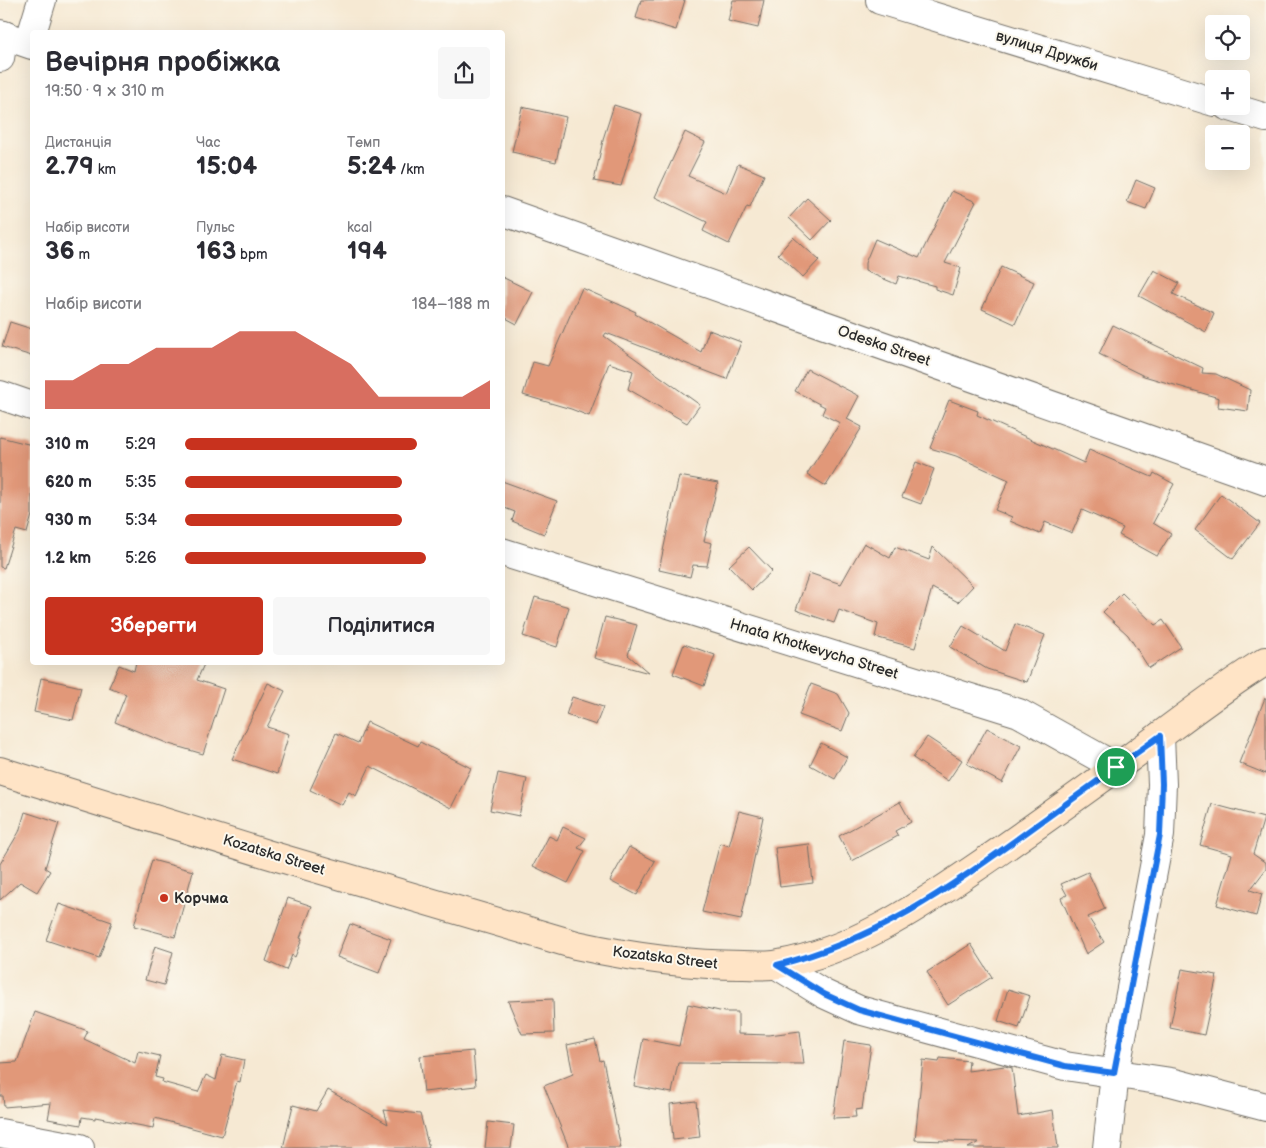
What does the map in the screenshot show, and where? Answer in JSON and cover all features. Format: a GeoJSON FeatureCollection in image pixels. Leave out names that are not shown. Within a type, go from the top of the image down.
{"type":"FeatureCollection","features":[{"type":"Feature","properties":{"kind":"main road","name":"Kozatska Street"},"geometry":{"type":"LineString","coordinates":[[0,771],[277,856],[611,953],[672,962],[777,965],[856,940],[914,910],[995,855],[1160,736],[1213,694],[1266,661]]}},
{"type":"Feature","properties":{"kind":"street"},"geometry":{"type":"LineString","coordinates":[[13,43],[42,0]]}},
{"type":"Feature","properties":{"kind":"street","name":"вулиця Дружби"},"geometry":{"type":"LineString","coordinates":[[880,0],[1205,99]]}},
{"type":"Feature","properties":{"kind":"street"},"geometry":{"type":"LineString","coordinates":[[1250,113],[1266,118]]}},
{"type":"Feature","properties":{"kind":"street","name":"Odeska Street"},"geometry":{"type":"LineString","coordinates":[[505,212],[1266,481]]}},
{"type":"Feature","properties":{"kind":"street"},"geometry":{"type":"LineString","coordinates":[[0,395],[30,405]]}},
{"type":"Feature","properties":{"kind":"street","name":"Hnata Khotkevycha Street"},"geometry":{"type":"LineString","coordinates":[[505,553],[1019,713],[1116,767]]}},
{"type":"Feature","properties":{"kind":"street"},"geometry":{"type":"LineString","coordinates":[[1107,1148],[1114,1073],[1160,835],[1162,784],[1160,736]]}},
{"type":"Feature","properties":{"kind":"street"},"geometry":{"type":"LineString","coordinates":[[777,965],[824,994],[859,1010],[1065,1066],[1172,1082],[1266,1107]]}},
{"type":"Feature","properties":{"kind":"street"},"geometry":{"type":"LineString","coordinates":[[0,1133],[80,1148]]}},
{"type":"Feature","properties":{"kind":"building"},"geometry":{"type":"Polygon","coordinates":[[[641,0],[685,0],[676,30],[636,18],[641,0]]]}},
{"type":"Feature","properties":{"kind":"building"},"geometry":{"type":"Polygon","coordinates":[[[733,0],[764,0],[758,28],[728,21],[733,0]]]}},
{"type":"Feature","properties":{"kind":"building"},"geometry":{"type":"Polygon","coordinates":[[[614,105],[642,114],[621,186],[594,181],[604,136],[614,105]]]}},
{"type":"Feature","properties":{"kind":"building"},"geometry":{"type":"Polygon","coordinates":[[[522,107],[566,117],[556,162],[512,152],[522,107]]]}},
{"type":"Feature","properties":{"kind":"building"},"geometry":{"type":"Polygon","coordinates":[[[685,132],[705,142],[688,176],[726,193],[738,164],[764,175],[750,207],[747,206],[729,244],[703,231],[707,222],[655,197],[685,132]]]}},
{"type":"Feature","properties":{"kind":"building"},"geometry":{"type":"Polygon","coordinates":[[[1136,180],[1155,188],[1146,209],[1127,202],[1136,180]]]}},
{"type":"Feature","properties":{"kind":"building"},"geometry":{"type":"Polygon","coordinates":[[[952,191],[976,202],[945,263],[961,268],[953,295],[935,289],[935,286],[899,276],[896,284],[865,271],[865,263],[875,239],[919,258],[952,191]]]}},
{"type":"Feature","properties":{"kind":"building"},"geometry":{"type":"Polygon","coordinates":[[[807,198],[831,220],[812,240],[789,218],[807,198]]]}},
{"type":"Feature","properties":{"kind":"building"},"geometry":{"type":"Polygon","coordinates":[[[793,237],[819,260],[803,277],[778,254],[793,237]]]}},
{"type":"Feature","properties":{"kind":"building"},"geometry":{"type":"Polygon","coordinates":[[[1001,267],[1034,282],[1015,324],[982,309],[1001,267]]]}},
{"type":"Feature","properties":{"kind":"building"},"geometry":{"type":"Polygon","coordinates":[[[1154,270],[1179,283],[1173,294],[1214,313],[1206,332],[1139,296],[1154,270]]]}},
{"type":"Feature","properties":{"kind":"building"},"geometry":{"type":"Polygon","coordinates":[[[505,278],[533,292],[517,324],[505,318],[505,278]]]}},
{"type":"Feature","properties":{"kind":"building"},"geometry":{"type":"Polygon","coordinates":[[[582,288],[636,312],[635,314],[701,352],[709,330],[741,342],[727,379],[606,333],[604,336],[700,405],[687,423],[628,389],[633,371],[609,363],[589,416],[523,395],[533,362],[548,366],[582,288]]]}},
{"type":"Feature","properties":{"kind":"building"},"geometry":{"type":"Polygon","coordinates":[[[10,322],[30,328],[30,355],[2,347],[10,322]]]}},
{"type":"Feature","properties":{"kind":"building"},"geometry":{"type":"Polygon","coordinates":[[[1113,325],[1203,368],[1202,373],[1216,374],[1250,390],[1248,411],[1218,407],[1219,398],[1144,376],[1099,354],[1113,325]]]}},
{"type":"Feature","properties":{"kind":"building"},"geometry":{"type":"Polygon","coordinates":[[[807,369],[859,396],[847,419],[862,427],[826,486],[807,474],[840,423],[822,414],[825,407],[795,391],[807,369]]]}},
{"type":"Feature","properties":{"kind":"building"},"geometry":{"type":"Polygon","coordinates":[[[949,400],[978,411],[977,415],[1084,463],[1089,450],[1152,477],[1154,473],[1174,484],[1153,523],[1171,534],[1157,556],[1119,535],[1123,528],[1082,510],[1072,533],[1045,522],[1040,534],[1010,521],[1012,517],[995,510],[1009,480],[956,456],[930,448],[949,400]]]}},
{"type":"Feature","properties":{"kind":"building"},"geometry":{"type":"Polygon","coordinates":[[[0,437],[30,444],[30,522],[27,533],[16,530],[4,568],[0,567],[0,437]]]}},
{"type":"Feature","properties":{"kind":"building"},"geometry":{"type":"Polygon","coordinates":[[[916,462],[934,469],[921,504],[902,497],[916,462]]]}},
{"type":"Feature","properties":{"kind":"building"},"geometry":{"type":"Polygon","coordinates":[[[679,476],[718,483],[704,541],[712,543],[707,566],[693,565],[690,577],[659,570],[679,476]]]}},
{"type":"Feature","properties":{"kind":"building"},"geometry":{"type":"Polygon","coordinates":[[[505,482],[557,501],[544,534],[512,521],[515,512],[505,508],[505,482]]]}},
{"type":"Feature","properties":{"kind":"building"},"geometry":{"type":"Polygon","coordinates":[[[1221,494],[1260,523],[1233,559],[1195,530],[1221,494]]]}},
{"type":"Feature","properties":{"kind":"building"},"geometry":{"type":"Polygon","coordinates":[[[864,543],[890,558],[895,547],[929,560],[933,547],[973,586],[958,602],[932,588],[915,648],[875,637],[878,624],[839,610],[834,623],[796,610],[809,573],[841,584],[864,543]]]}},
{"type":"Feature","properties":{"kind":"building"},"geometry":{"type":"Polygon","coordinates":[[[749,547],[772,571],[752,590],[729,566],[749,547]]]}},
{"type":"Feature","properties":{"kind":"building"},"geometry":{"type":"Polygon","coordinates":[[[1122,593],[1155,625],[1163,620],[1181,647],[1149,668],[1128,635],[1103,612],[1122,593]]]}},
{"type":"Feature","properties":{"kind":"building"},"geometry":{"type":"Polygon","coordinates":[[[535,597],[569,607],[557,647],[523,636],[535,597]]]}},
{"type":"Feature","properties":{"kind":"building"},"geometry":{"type":"Polygon","coordinates":[[[605,617],[637,625],[628,655],[649,673],[594,658],[605,617]]]}},
{"type":"Feature","properties":{"kind":"building"},"geometry":{"type":"Polygon","coordinates":[[[1015,624],[1045,635],[1027,682],[987,669],[950,647],[963,626],[1005,651],[1015,624]]]}},
{"type":"Feature","properties":{"kind":"building"},"geometry":{"type":"Polygon","coordinates":[[[684,644],[715,655],[704,686],[673,674],[684,644]]]}},
{"type":"Feature","properties":{"kind":"building"},"geometry":{"type":"Polygon","coordinates":[[[119,665],[134,671],[135,665],[204,665],[197,680],[224,689],[203,754],[169,744],[115,722],[126,694],[109,687],[119,665]]]}},
{"type":"Feature","properties":{"kind":"building"},"geometry":{"type":"Polygon","coordinates":[[[41,678],[81,687],[73,720],[34,712],[41,678]]]}},
{"type":"Feature","properties":{"kind":"building"},"geometry":{"type":"Polygon","coordinates":[[[268,683],[285,691],[267,727],[289,734],[277,774],[232,759],[268,683]]]}},
{"type":"Feature","properties":{"kind":"building"},"geometry":{"type":"Polygon","coordinates":[[[811,684],[838,694],[849,713],[842,731],[799,715],[811,684]]]}},
{"type":"Feature","properties":{"kind":"building"},"geometry":{"type":"Polygon","coordinates":[[[572,697],[603,707],[596,725],[566,715],[572,697]]]}},
{"type":"Feature","properties":{"kind":"building"},"geometry":{"type":"Polygon","coordinates":[[[1266,698],[1266,774],[1239,763],[1266,698]]]}},
{"type":"Feature","properties":{"kind":"building"},"geometry":{"type":"Polygon","coordinates":[[[367,722],[418,746],[420,742],[471,768],[451,808],[370,766],[356,796],[349,792],[342,805],[310,790],[336,733],[358,743],[367,722]]]}},
{"type":"Feature","properties":{"kind":"building"},"geometry":{"type":"Polygon","coordinates":[[[987,728],[1021,746],[1002,783],[967,764],[987,728]]]}},
{"type":"Feature","properties":{"kind":"building"},"geometry":{"type":"Polygon","coordinates":[[[927,737],[962,760],[948,781],[913,758],[927,737]]]}},
{"type":"Feature","properties":{"kind":"building"},"geometry":{"type":"Polygon","coordinates":[[[821,743],[847,757],[835,779],[810,765],[821,743]]]}},
{"type":"Feature","properties":{"kind":"building"},"geometry":{"type":"Polygon","coordinates":[[[498,773],[527,779],[519,816],[490,810],[498,773]]]}},
{"type":"Feature","properties":{"kind":"building"},"geometry":{"type":"Polygon","coordinates":[[[900,802],[911,822],[895,831],[898,836],[852,861],[839,836],[900,802]]]}},
{"type":"Feature","properties":{"kind":"building"},"geometry":{"type":"Polygon","coordinates":[[[1212,804],[1264,818],[1253,854],[1266,863],[1266,869],[1250,890],[1262,894],[1256,916],[1217,905],[1232,854],[1200,845],[1212,804]]]}},
{"type":"Feature","properties":{"kind":"building"},"geometry":{"type":"Polygon","coordinates":[[[739,811],[763,817],[741,920],[702,912],[720,843],[729,846],[739,811]]]}},
{"type":"Feature","properties":{"kind":"building"},"geometry":{"type":"Polygon","coordinates":[[[25,812],[59,823],[45,868],[50,871],[37,892],[20,882],[0,900],[0,864],[19,832],[25,812]]]}},
{"type":"Feature","properties":{"kind":"building"},"geometry":{"type":"Polygon","coordinates":[[[563,827],[586,838],[578,848],[585,851],[568,883],[533,866],[549,836],[557,840],[563,827]]]}},
{"type":"Feature","properties":{"kind":"building"},"geometry":{"type":"Polygon","coordinates":[[[809,844],[813,883],[780,887],[775,848],[809,844]]]}},
{"type":"Feature","properties":{"kind":"building"},"geometry":{"type":"Polygon","coordinates":[[[629,847],[655,861],[637,895],[610,881],[629,847]]]}},
{"type":"Feature","properties":{"kind":"building","name":"Корчма"},"geometry":{"type":"Polygon","coordinates":[[[152,860],[193,871],[175,937],[134,926],[152,860]]]}},
{"type":"Feature","properties":{"kind":"building"},"geometry":{"type":"Polygon","coordinates":[[[1088,872],[1105,909],[1088,917],[1104,942],[1086,954],[1061,898],[1067,895],[1061,884],[1088,872]]]}},
{"type":"Feature","properties":{"kind":"building"},"geometry":{"type":"Polygon","coordinates":[[[288,898],[312,906],[295,957],[292,955],[286,970],[266,961],[288,898]]]}},
{"type":"Feature","properties":{"kind":"building"},"geometry":{"type":"Polygon","coordinates":[[[59,904],[112,922],[99,958],[46,940],[59,904]]]}},
{"type":"Feature","properties":{"kind":"building"},"geometry":{"type":"Polygon","coordinates":[[[350,924],[391,939],[379,973],[337,957],[350,924]]]}},
{"type":"Feature","properties":{"kind":"building"},"geometry":{"type":"Polygon","coordinates":[[[971,944],[992,977],[948,1005],[927,972],[971,944]]]}},
{"type":"Feature","properties":{"kind":"building"},"geometry":{"type":"Polygon","coordinates":[[[155,946],[173,952],[164,985],[145,980],[155,946]]]}},
{"type":"Feature","properties":{"kind":"building"},"geometry":{"type":"Polygon","coordinates":[[[1182,969],[1217,975],[1204,1035],[1170,1028],[1182,969]]]}},
{"type":"Feature","properties":{"kind":"building"},"geometry":{"type":"Polygon","coordinates":[[[1008,989],[1030,996],[1019,1028],[998,1021],[1008,989]]]}},
{"type":"Feature","properties":{"kind":"building"},"geometry":{"type":"Polygon","coordinates":[[[553,999],[554,1033],[522,1034],[508,1001],[553,999]]]}},
{"type":"Feature","properties":{"kind":"building"},"geometry":{"type":"Polygon","coordinates":[[[688,1004],[724,1012],[738,1012],[738,1034],[769,1035],[800,1031],[804,1064],[678,1063],[672,1093],[634,1086],[643,1039],[679,1046],[688,1004]]]}},
{"type":"Feature","properties":{"kind":"building"},"geometry":{"type":"Polygon","coordinates":[[[35,1012],[88,1031],[84,1039],[135,1063],[138,1051],[160,1056],[155,1077],[163,1079],[162,1082],[198,1092],[206,1075],[216,1080],[222,1055],[244,1060],[240,1082],[237,1081],[222,1136],[155,1118],[153,1128],[95,1117],[95,1119],[82,1117],[81,1125],[48,1119],[51,1103],[4,1107],[3,1096],[0,1096],[0,1063],[17,1062],[35,1012]]]}},
{"type":"Feature","properties":{"kind":"building"},"geometry":{"type":"Polygon","coordinates":[[[595,1039],[600,1061],[603,1060],[621,1148],[569,1148],[544,1086],[573,1074],[567,1045],[595,1039]]]}},
{"type":"Feature","properties":{"kind":"building"},"geometry":{"type":"Polygon","coordinates":[[[844,1041],[871,1045],[862,1109],[855,1110],[856,1117],[833,1118],[844,1041]]]}},
{"type":"Feature","properties":{"kind":"building"},"geometry":{"type":"Polygon","coordinates":[[[473,1051],[476,1086],[424,1092],[420,1056],[473,1051]]]}},
{"type":"Feature","properties":{"kind":"building"},"geometry":{"type":"Polygon","coordinates":[[[940,1058],[969,1061],[968,1071],[1005,1066],[1012,1068],[1018,1116],[1053,1110],[1058,1148],[968,1148],[979,1142],[915,1140],[923,1060],[939,1062],[940,1058]]]}},
{"type":"Feature","properties":{"kind":"building"},"geometry":{"type":"Polygon","coordinates":[[[328,1090],[388,1124],[384,1110],[420,1114],[429,1148],[283,1148],[293,1105],[316,1111],[328,1090]]]}},
{"type":"Feature","properties":{"kind":"building"},"geometry":{"type":"Polygon","coordinates":[[[696,1101],[700,1137],[673,1140],[670,1104],[696,1101]]]}},
{"type":"Feature","properties":{"kind":"building"},"geometry":{"type":"Polygon","coordinates":[[[488,1122],[514,1125],[511,1148],[485,1148],[488,1122]]]}},
{"type":"Feature","properties":{"kind":"place","name":"Корчма"},"geometry":{"type":"Point","coordinates":[164,898]}},
{"type":"Feature","properties":{"kind":"route"},"geometry":{"type":"LineString","coordinates":[[1160,736],[1162,784],[1160,835],[1114,1073],[1065,1066],[859,1010],[824,994],[777,965],[802,959],[856,940],[914,910],[995,855],[1116,767],[1160,736]]}}]}
